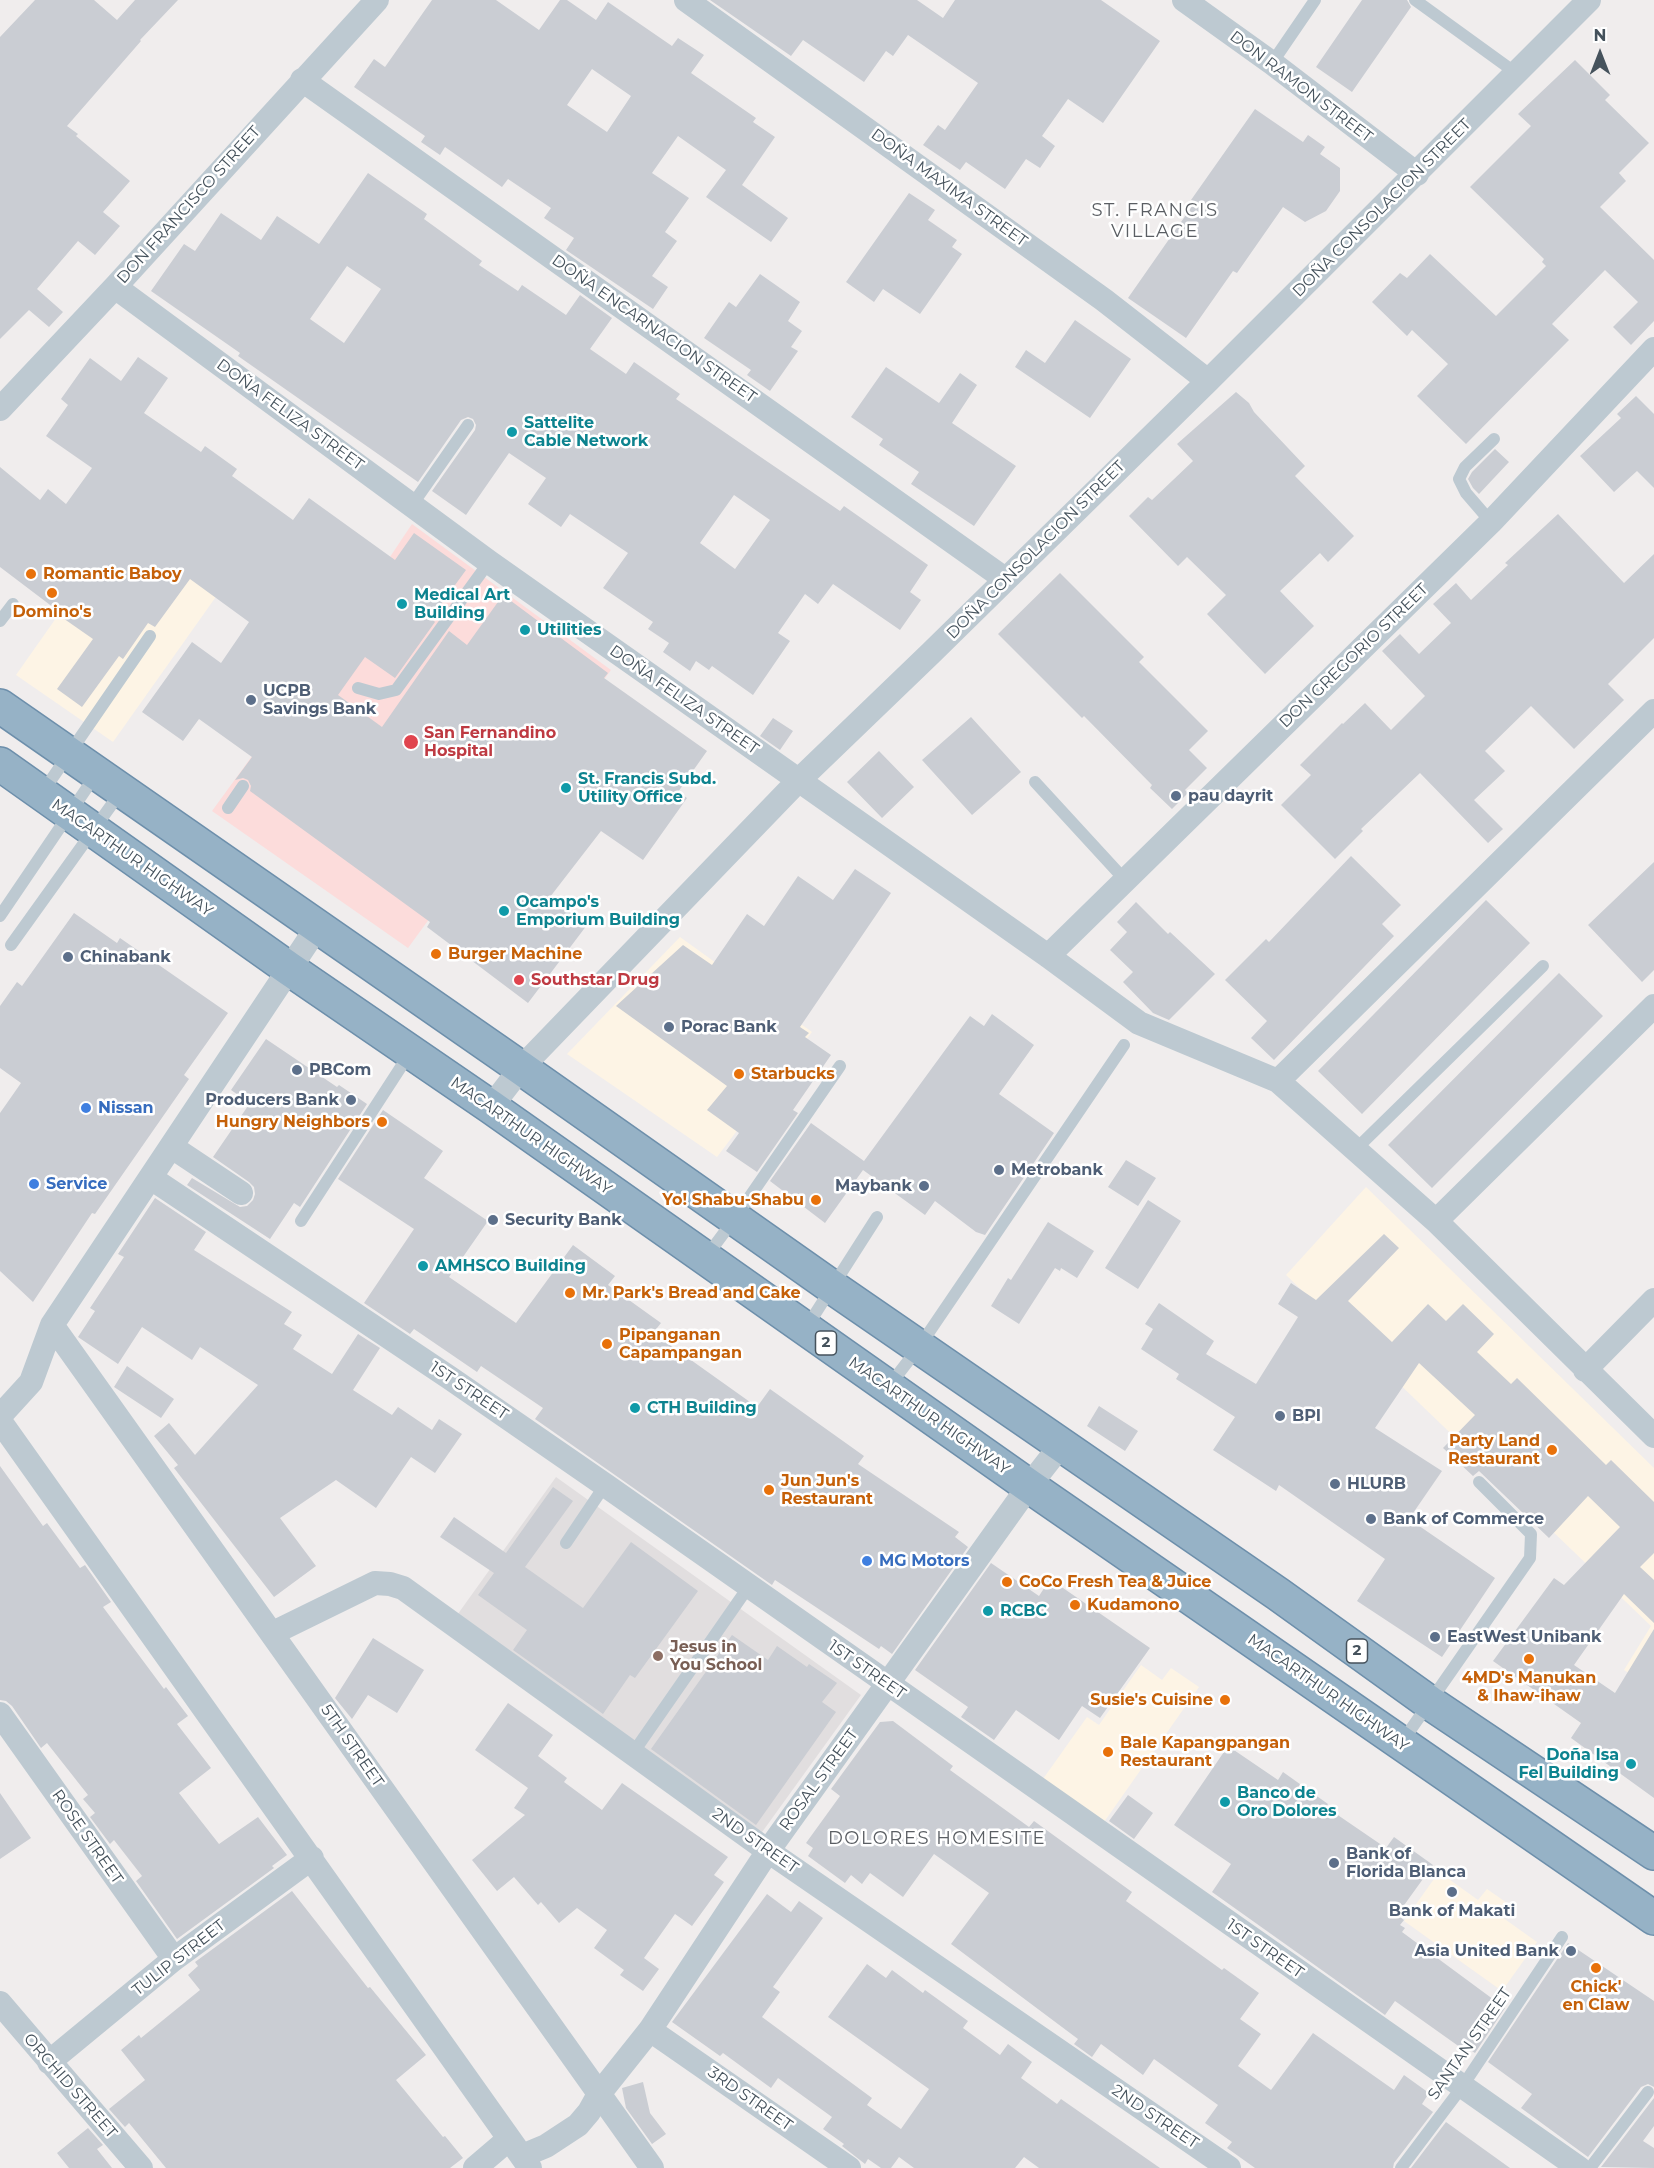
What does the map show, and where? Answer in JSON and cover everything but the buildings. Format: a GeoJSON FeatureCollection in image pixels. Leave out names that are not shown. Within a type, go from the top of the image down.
{"type":"FeatureCollection","features":[{"type":"Feature","properties":{"kind":"highway","name":"2"},"geometry":{"type":"LineString","coordinates":[[0,706],[832,1287],[1278,1594],[1430,1703],[1654,1853]]}},
{"type":"Feature","properties":{"kind":"highway","name":"MACARTHUR HIGHWAY"},"geometry":{"type":"LineString","coordinates":[[0,764],[288,969],[491,1107],[1029,1486],[1654,1918]]}},
{"type":"Feature","properties":{"kind":"street","name":"DON FRANCISCO STREET"},"geometry":{"type":"LineString","coordinates":[[0,409],[115,287],[377,0]]}},
{"type":"Feature","properties":{"kind":"street","name":"DOÑA MAXIMA STREET"},"geometry":{"type":"LineString","coordinates":[[686,0],[1104,300],[1208,381]]}},
{"type":"Feature","properties":{"kind":"street","name":"DON RAMON STREET"},"geometry":{"type":"LineString","coordinates":[[1184,0],[1272,63],[1417,174]]}},
{"type":"Feature","properties":{"kind":"street","name":"DOÑA CONSOLACION STREET"},"geometry":{"type":"LineString","coordinates":[[491,1107],[521,1068],[798,781],[1208,381],[1589,0]]}},
{"type":"Feature","properties":{"kind":"street","name":"DOÑA ENCARNACION STREET"},"geometry":{"type":"LineString","coordinates":[[302,80],[1005,579]]}},
{"type":"Feature","properties":{"kind":"street","name":"DOÑA FELIZA STREET"},"geometry":{"type":"LineString","coordinates":[[115,287],[489,561],[1048,956],[1139,1023],[1278,1082],[1436,1221],[1654,1436]]}},
{"type":"Feature","properties":{"kind":"street","name":"DON GREGORIO STREET"},"geometry":{"type":"LineString","coordinates":[[1048,956],[1491,522],[1654,349]]}},
{"type":"Feature","properties":{"kind":"street"},"geometry":{"type":"LineString","coordinates":[[1278,1082],[1654,711]]}},
{"type":"Feature","properties":{"kind":"street"},"geometry":{"type":"LineString","coordinates":[[318,926],[152,1178],[52,1324],[31,1382],[0,1418],[520,2154]]}},
{"type":"Feature","properties":{"kind":"street"},"geometry":{"type":"LineString","coordinates":[[1436,1221],[1654,1006]]}},
{"type":"Feature","properties":{"kind":"street"},"geometry":{"type":"LineString","coordinates":[[172,1147],[241,1193]]}},
{"type":"Feature","properties":{"kind":"street","name":"1ST STREET"},"geometry":{"type":"LineString","coordinates":[[152,1178],[605,1485],[1579,2168]]}},
{"type":"Feature","properties":{"kind":"street"},"geometry":{"type":"LineString","coordinates":[[1585,1370],[1654,1300]]}},
{"type":"Feature","properties":{"kind":"street","name":"5TH STREET"},"geometry":{"type":"LineString","coordinates":[[52,1324],[652,2168]]}},
{"type":"Feature","properties":{"kind":"street","name":"ROSAL STREET"},"geometry":{"type":"LineString","coordinates":[[475,2168],[546,2146],[578,2125],[589,2112],[599,2094],[650,2030],[768,1851],[1029,1486],[1061,1445]]}},
{"type":"Feature","properties":{"kind":"street","name":"2ND STREET"},"geometry":{"type":"LineString","coordinates":[[273,1633],[375,1583],[403,1588],[768,1851],[1230,2168]]}},
{"type":"Feature","properties":{"kind":"street","name":"ROSE STREET"},"geometry":{"type":"LineString","coordinates":[[0,1714],[174,1959]]}},
{"type":"Feature","properties":{"kind":"street","name":"TULIP STREET"},"geometry":{"type":"LineString","coordinates":[[49,2062],[174,1959],[312,1858]]}},
{"type":"Feature","properties":{"kind":"street","name":"ORCHID STREET"},"geometry":{"type":"LineString","coordinates":[[0,2003],[141,2168]]}},
{"type":"Feature","properties":{"kind":"street","name":"3RD STREET"},"geometry":{"type":"LineString","coordinates":[[650,2030],[849,2168]]}},
{"type":"Feature","properties":{"kind":"lane"},"geometry":{"type":"LineString","coordinates":[[1272,63],[1315,0]]}},
{"type":"Feature","properties":{"kind":"lane"},"geometry":{"type":"LineString","coordinates":[[1415,0],[1516,73]]}},
{"type":"Feature","properties":{"kind":"lane"},"geometry":{"type":"LineString","coordinates":[[412,505],[468,425]]}},
{"type":"Feature","properties":{"kind":"lane"},"geometry":{"type":"LineString","coordinates":[[1491,522],[1466,493],[1460,479],[1465,467],[1494,439]]}},
{"type":"Feature","properties":{"kind":"lane"},"geometry":{"type":"LineString","coordinates":[[358,688],[379,694],[396,690],[489,561]]}},
{"type":"Feature","properties":{"kind":"lane"},"geometry":{"type":"LineString","coordinates":[[0,621],[13,604]]}},
{"type":"Feature","properties":{"kind":"lane"},"geometry":{"type":"LineString","coordinates":[[42,794],[150,636]]}},
{"type":"Feature","properties":{"kind":"lane"},"geometry":{"type":"LineString","coordinates":[[0,916],[81,822],[110,781]]}},
{"type":"Feature","properties":{"kind":"lane"},"geometry":{"type":"LineString","coordinates":[[11,945],[81,822],[110,781]]}},
{"type":"Feature","properties":{"kind":"lane"},"geometry":{"type":"LineString","coordinates":[[1035,782],[1125,880]]}},
{"type":"Feature","properties":{"kind":"lane"},"geometry":{"type":"LineString","coordinates":[[228,808],[243,786]]}},
{"type":"Feature","properties":{"kind":"lane"},"geometry":{"type":"LineString","coordinates":[[1355,1150],[1543,966]]}},
{"type":"Feature","properties":{"kind":"lane"},"geometry":{"type":"LineString","coordinates":[[888,1387],[919,1347],[1124,1046]]}},
{"type":"Feature","properties":{"kind":"lane"},"geometry":{"type":"LineString","coordinates":[[301,1221],[411,1052]]}},
{"type":"Feature","properties":{"kind":"lane"},"geometry":{"type":"LineString","coordinates":[[705,1257],[735,1218],[840,1066]]}},
{"type":"Feature","properties":{"kind":"lane"},"geometry":{"type":"LineString","coordinates":[[806,1329],[877,1216]]}},
{"type":"Feature","properties":{"kind":"lane"},"geometry":{"type":"LineString","coordinates":[[1401,1743],[1530,1558],[1531,1534],[1479,1482]]}},
{"type":"Feature","properties":{"kind":"lane"},"geometry":{"type":"LineString","coordinates":[[566,1543],[605,1485]]}},
{"type":"Feature","properties":{"kind":"lane"},"geometry":{"type":"LineString","coordinates":[[633,1753],[749,1586]]}},
{"type":"Feature","properties":{"kind":"lane","name":"SANTAN STREET"},"geometry":{"type":"LineString","coordinates":[[1401,2168],[1462,2087],[1562,1937]]}},
{"type":"Feature","properties":{"kind":"lane"},"geometry":{"type":"LineString","coordinates":[[1590,2168],[1648,2092]]}},
{"type":"Feature","properties":{"kind":"shaded area"},"geometry":{"type":"Polygon","coordinates":[[[123,523],[220,591],[113,742],[16,675],[123,523]]]}},
{"type":"Feature","properties":{"kind":"shaded area","name":"San Fernandino Hospital"},"geometry":{"type":"Polygon","coordinates":[[[412,524],[611,670],[408,948],[212,811],[311,675],[412,524]]]}},
{"type":"Feature","properties":{"kind":"shaded area"},"geometry":{"type":"Polygon","coordinates":[[[680,937],[812,1032],[717,1157],[567,1054],[680,937]]]}},
{"type":"Feature","properties":{"kind":"shaded area","name":"Party Land Restaurant"},"geometry":{"type":"Polygon","coordinates":[[[1366,1187],[1654,1468],[1654,1690],[1624,1670],[1651,1626],[1286,1275],[1366,1187]]]}},
{"type":"Feature","properties":{"kind":"shaded area","name":"Jesus in You School"},"geometry":{"type":"Polygon","coordinates":[[[556,1477],[861,1695],[760,1835],[455,1618],[556,1477]]]}},
{"type":"Feature","properties":{"kind":"shaded area","name":"Bale Kapangpangan Restaurant"},"geometry":{"type":"Polygon","coordinates":[[[1141,1665],[1162,1680],[1171,1668],[1199,1687],[1104,1822],[1043,1779],[1087,1717],[1099,1725],[1141,1665]]]}},
{"type":"Feature","properties":{"kind":"shaded area"},"geometry":{"type":"Polygon","coordinates":[[[1439,1872],[1478,1900],[1487,1889],[1507,1903],[1499,1915],[1537,1942],[1502,1991],[1404,1921],[1439,1872]]]}},
{"type":"Feature","properties":{"kind":"place","name":"Sattelite Cable Network"},"geometry":{"type":"Point","coordinates":[512,432]}},
{"type":"Feature","properties":{"kind":"place","name":"Romantic Baboy"},"geometry":{"type":"Point","coordinates":[31,574]}},
{"type":"Feature","properties":{"kind":"place","name":"Domino's"},"geometry":{"type":"Point","coordinates":[52,593]}},
{"type":"Feature","properties":{"kind":"place","name":"Medical Art Building"},"geometry":{"type":"Point","coordinates":[402,604]}},
{"type":"Feature","properties":{"kind":"place","name":"Utilities"},"geometry":{"type":"Point","coordinates":[525,630]}},
{"type":"Feature","properties":{"kind":"place","name":"UCPB Savings Bank"},"geometry":{"type":"Point","coordinates":[251,700]}},
{"type":"Feature","properties":{"kind":"place","name":"San Fernandino Hospital"},"geometry":{"type":"Point","coordinates":[411,742]}},
{"type":"Feature","properties":{"kind":"place","name":"St. Francis Subd. Utility Office"},"geometry":{"type":"Point","coordinates":[566,788]}},
{"type":"Feature","properties":{"kind":"place","name":"pau dayrit"},"geometry":{"type":"Point","coordinates":[1176,796]}},
{"type":"Feature","properties":{"kind":"place","name":"Ocampo's Emporium Building"},"geometry":{"type":"Point","coordinates":[504,911]}},
{"type":"Feature","properties":{"kind":"place","name":"Burger Machine"},"geometry":{"type":"Point","coordinates":[436,954]}},
{"type":"Feature","properties":{"kind":"place","name":"Chinabank"},"geometry":{"type":"Point","coordinates":[68,957]}},
{"type":"Feature","properties":{"kind":"place","name":"Southstar Drug"},"geometry":{"type":"Point","coordinates":[519,980]}},
{"type":"Feature","properties":{"kind":"place","name":"Porac Bank"},"geometry":{"type":"Point","coordinates":[669,1027]}},
{"type":"Feature","properties":{"kind":"place","name":"PBCom"},"geometry":{"type":"Point","coordinates":[297,1070]}},
{"type":"Feature","properties":{"kind":"place","name":"Starbucks"},"geometry":{"type":"Point","coordinates":[739,1074]}},
{"type":"Feature","properties":{"kind":"place","name":"Producers Bank"},"geometry":{"type":"Point","coordinates":[351,1100]}},
{"type":"Feature","properties":{"kind":"place","name":"Nissan"},"geometry":{"type":"Point","coordinates":[86,1108]}},
{"type":"Feature","properties":{"kind":"place","name":"Hungry Neighbors"},"geometry":{"type":"Point","coordinates":[382,1122]}},
{"type":"Feature","properties":{"kind":"place","name":"Metrobank"},"geometry":{"type":"Point","coordinates":[999,1170]}},
{"type":"Feature","properties":{"kind":"place","name":"Service"},"geometry":{"type":"Point","coordinates":[34,1184]}},
{"type":"Feature","properties":{"kind":"place","name":"Maybank"},"geometry":{"type":"Point","coordinates":[924,1186]}},
{"type":"Feature","properties":{"kind":"place","name":"Yo! Shabu-Shabu"},"geometry":{"type":"Point","coordinates":[816,1200]}},
{"type":"Feature","properties":{"kind":"place","name":"Security Bank"},"geometry":{"type":"Point","coordinates":[493,1220]}},
{"type":"Feature","properties":{"kind":"place","name":"AMHSCO Building"},"geometry":{"type":"Point","coordinates":[423,1266]}},
{"type":"Feature","properties":{"kind":"place","name":"Mr. Park's Bread and Cake"},"geometry":{"type":"Point","coordinates":[570,1293]}},
{"type":"Feature","properties":{"kind":"place","name":"Pipanganan Capampangan"},"geometry":{"type":"Point","coordinates":[607,1344]}},
{"type":"Feature","properties":{"kind":"place","name":"CTH Building"},"geometry":{"type":"Point","coordinates":[635,1408]}},
{"type":"Feature","properties":{"kind":"place","name":"BPI"},"geometry":{"type":"Point","coordinates":[1280,1416]}},
{"type":"Feature","properties":{"kind":"place","name":"Party Land Restaurant"},"geometry":{"type":"Point","coordinates":[1552,1450]}},
{"type":"Feature","properties":{"kind":"place","name":"HLURB"},"geometry":{"type":"Point","coordinates":[1335,1484]}},
{"type":"Feature","properties":{"kind":"place","name":"Jun Jun's Restaurant"},"geometry":{"type":"Point","coordinates":[769,1490]}},
{"type":"Feature","properties":{"kind":"place","name":"Bank of Commerce"},"geometry":{"type":"Point","coordinates":[1371,1519]}},
{"type":"Feature","properties":{"kind":"place","name":"MG Motors"},"geometry":{"type":"Point","coordinates":[867,1561]}},
{"type":"Feature","properties":{"kind":"place","name":"CoCo Fresh Tea & Juice"},"geometry":{"type":"Point","coordinates":[1007,1582]}},
{"type":"Feature","properties":{"kind":"place","name":"Kudamono"},"geometry":{"type":"Point","coordinates":[1075,1605]}},
{"type":"Feature","properties":{"kind":"place","name":"RCBC"},"geometry":{"type":"Point","coordinates":[988,1611]}},
{"type":"Feature","properties":{"kind":"place","name":"EastWest Unibank"},"geometry":{"type":"Point","coordinates":[1435,1637]}},
{"type":"Feature","properties":{"kind":"place","name":"Jesus in You School"},"geometry":{"type":"Point","coordinates":[658,1656]}},
{"type":"Feature","properties":{"kind":"place","name":"4MD's Manukan & Ihaw-ihaw"},"geometry":{"type":"Point","coordinates":[1529,1659]}},
{"type":"Feature","properties":{"kind":"place","name":"Susie's Cuisine"},"geometry":{"type":"Point","coordinates":[1225,1700]}},
{"type":"Feature","properties":{"kind":"place","name":"Bale Kapangpangan Restaurant"},"geometry":{"type":"Point","coordinates":[1108,1752]}},
{"type":"Feature","properties":{"kind":"place","name":"Doña Isa Fel Building"},"geometry":{"type":"Point","coordinates":[1631,1764]}},
{"type":"Feature","properties":{"kind":"place","name":"Banco de Oro Dolores"},"geometry":{"type":"Point","coordinates":[1225,1802]}},
{"type":"Feature","properties":{"kind":"place","name":"Bank of Florida Blanca"},"geometry":{"type":"Point","coordinates":[1334,1863]}},
{"type":"Feature","properties":{"kind":"place","name":"Bank of Makati"},"geometry":{"type":"Point","coordinates":[1452,1892]}},
{"type":"Feature","properties":{"kind":"place","name":"Asia United Bank"},"geometry":{"type":"Point","coordinates":[1571,1951]}},
{"type":"Feature","properties":{"kind":"place","name":"Chick' en Claw"},"geometry":{"type":"Point","coordinates":[1596,1968]}},
{"type":"Feature","properties":{"kind":"district","name":"ST. FRANCIS VILLAGE"},"geometry":{"type":"Point","coordinates":[1155,221]}},
{"type":"Feature","properties":{"kind":"district","name":"DOLORES HOMESITE"},"geometry":{"type":"Point","coordinates":[937,1839]}}]}
